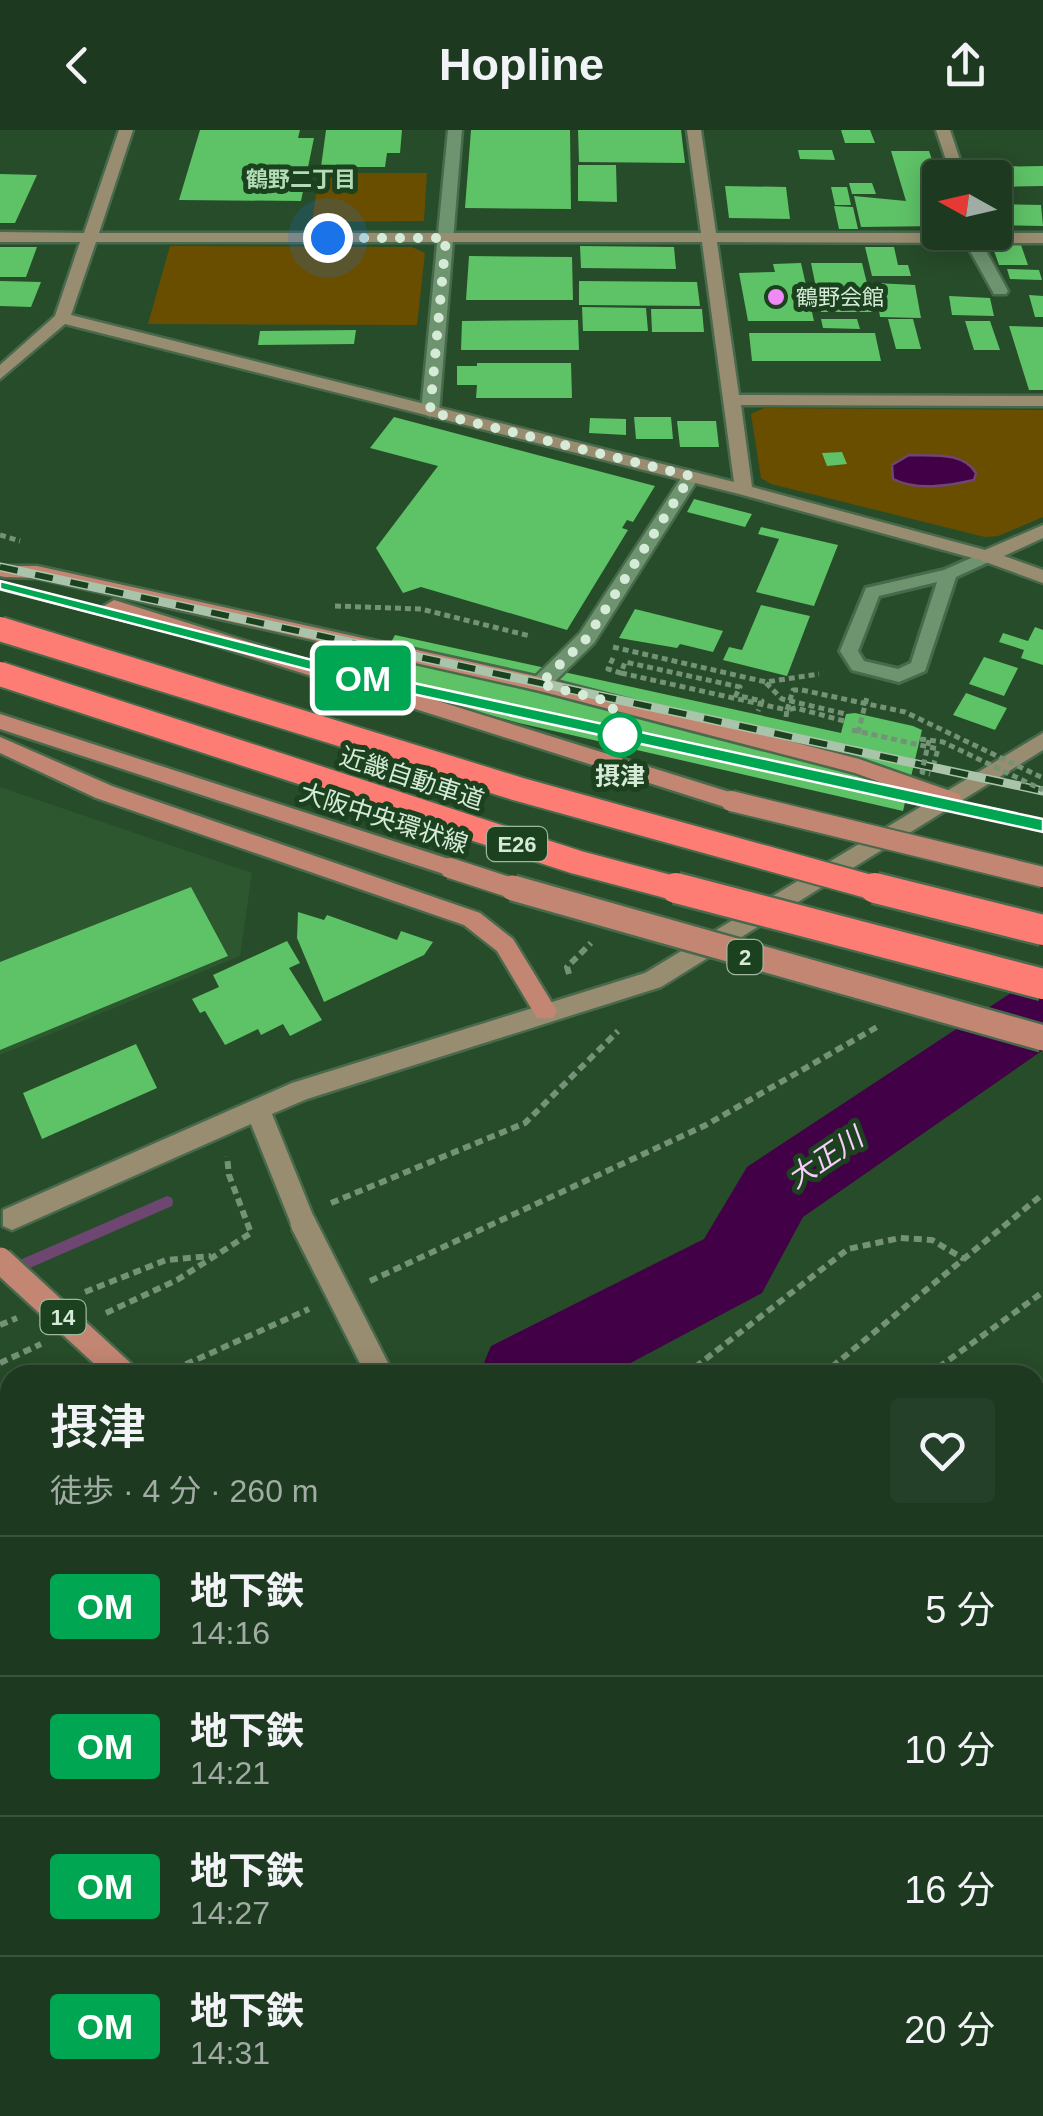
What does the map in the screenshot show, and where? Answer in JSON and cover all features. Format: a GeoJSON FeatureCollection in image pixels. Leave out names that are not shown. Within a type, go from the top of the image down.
{"type":"FeatureCollection","features":[{"type":"Feature","properties":{"kind":"highway","name":"近畿自動車道"},"geometry":{"type":"LineString","coordinates":[[0,629],[595,814],[876,890],[1043,930]]}},
{"type":"Feature","properties":{"kind":"highway","name":"近畿自動車道"},"geometry":{"type":"LineString","coordinates":[[0,674],[576,862],[1043,984]]}},
{"type":"Feature","properties":{"kind":"main road"},"geometry":{"type":"LineString","coordinates":[[2,570],[38,572],[540,684],[859,767],[951,800]]}},
{"type":"Feature","properties":{"kind":"main road"},"geometry":{"type":"LineString","coordinates":[[2,570],[731,801],[1043,877]]}},
{"type":"Feature","properties":{"kind":"main road","name":"大阪中央環状線"},"geometry":{"type":"LineString","coordinates":[[0,721],[636,925],[1043,1038]]}},
{"type":"Feature","properties":{"kind":"main road"},"geometry":{"type":"LineString","coordinates":[[0,744],[104,792],[472,919],[506,945],[545,1011]]}},
{"type":"Feature","properties":{"kind":"main road","name":"14"},"geometry":{"type":"LineString","coordinates":[[0,1260],[113,1365]]}},
{"type":"Feature","properties":{"kind":"street"},"geometry":{"type":"LineString","coordinates":[[0,374],[62,318],[126,130]]}},
{"type":"Feature","properties":{"kind":"street"},"geometry":{"type":"LineString","coordinates":[[430,412],[455,130]]}},
{"type":"Feature","properties":{"kind":"street"},"geometry":{"type":"LineString","coordinates":[[694,130],[706,239],[744,490]]}},
{"type":"Feature","properties":{"kind":"street"},"geometry":{"type":"LineString","coordinates":[[943,130],[953,160]]}},
{"type":"Feature","properties":{"kind":"street"},"geometry":{"type":"LineString","coordinates":[[0,237],[922,236]]}},
{"type":"Feature","properties":{"kind":"street"},"geometry":{"type":"LineString","coordinates":[[1012,237],[1043,238]]}},
{"type":"Feature","properties":{"kind":"street"},"geometry":{"type":"LineString","coordinates":[[977,250],[1000,291]]}},
{"type":"Feature","properties":{"kind":"street"},"geometry":{"type":"LineString","coordinates":[[62,318],[691,476],[987,556],[1043,577]]}},
{"type":"Feature","properties":{"kind":"street"},"geometry":{"type":"LineString","coordinates":[[732,400],[1043,401]]}},
{"type":"Feature","properties":{"kind":"street"},"geometry":{"type":"LineString","coordinates":[[540,684],[587,638],[691,476]]}},
{"type":"Feature","properties":{"kind":"street"},"geometry":{"type":"LineString","coordinates":[[987,556],[1043,531]]}},
{"type":"Feature","properties":{"kind":"street"},"geometry":{"type":"LineString","coordinates":[[4,1216],[301,1090],[545,1011],[622,993],[653,980],[1043,740]]}},
{"type":"Feature","properties":{"kind":"street"},"geometry":{"type":"LineString","coordinates":[[257,1109],[303,1223],[375,1365]]}},
{"type":"Feature","properties":{"kind":"lane"},"geometry":{"type":"LineString","coordinates":[[949,574],[932,616],[919,668],[899,676],[858,666],[848,651],[872,592],[949,574],[987,556]]}},
{"type":"Feature","properties":{"kind":"path"},"geometry":{"type":"LineString","coordinates":[[604,645],[766,682],[819,674]]}},
{"type":"Feature","properties":{"kind":"path"},"geometry":{"type":"LineString","coordinates":[[608,670],[611,662]]}},
{"type":"Feature","properties":{"kind":"path"},"geometry":{"type":"LineString","coordinates":[[762,700],[736,695],[740,686],[625,662],[620,673],[786,710],[796,708],[845,717],[782,700],[766,682]]}},
{"type":"Feature","properties":{"kind":"path"},"geometry":{"type":"LineString","coordinates":[[786,710],[793,690],[802,690],[906,712],[1043,778]]}},
{"type":"Feature","properties":{"kind":"path"},"geometry":{"type":"LineString","coordinates":[[859,725],[869,691]]}},
{"type":"Feature","properties":{"kind":"path"},"geometry":{"type":"LineString","coordinates":[[838,727],[921,742],[938,749],[930,774],[922,772],[926,756],[930,740]]}},
{"type":"Feature","properties":{"kind":"path"},"geometry":{"type":"LineString","coordinates":[[921,742],[943,742],[1043,790]]}},
{"type":"Feature","properties":{"kind":"path"},"geometry":{"type":"LineString","coordinates":[[368,1282],[706,1125],[882,1024]]}},
{"type":"Feature","properties":{"kind":"path"},"geometry":{"type":"LineString","coordinates":[[331,1203],[525,1123],[618,1031]]}},
{"type":"Feature","properties":{"kind":"path"},"geometry":{"type":"LineString","coordinates":[[89,1322],[178,1280],[251,1234],[230,1175],[227,1154]]}},
{"type":"Feature","properties":{"kind":"path"},"geometry":{"type":"LineString","coordinates":[[834,1365],[1043,1194]]}},
{"type":"Feature","properties":{"kind":"path"},"geometry":{"type":"LineString","coordinates":[[698,1365],[848,1250],[900,1238],[932,1240],[964,1260]]}},
{"type":"Feature","properties":{"kind":"path"},"geometry":{"type":"LineString","coordinates":[[74,1296],[166,1260],[216,1256]]}},
{"type":"Feature","properties":{"kind":"path"},"geometry":{"type":"LineString","coordinates":[[942,1365],[1043,1292]]}},
{"type":"Feature","properties":{"kind":"path"},"geometry":{"type":"LineString","coordinates":[[184,1365],[315,1306]]}},
{"type":"Feature","properties":{"kind":"path"},"geometry":{"type":"LineString","coordinates":[[0,1324],[19,1318]]}},
{"type":"Feature","properties":{"kind":"path"},"geometry":{"type":"LineString","coordinates":[[0,1363],[53,1338]]}},
{"type":"Feature","properties":{"kind":"shaded area"},"geometry":{"type":"Polygon","coordinates":[[[319,173],[427,173],[424,221],[312,222],[319,173]]]}},
{"type":"Feature","properties":{"kind":"shaded area"},"geometry":{"type":"Polygon","coordinates":[[[170,246],[412,247],[425,253],[417,325],[148,324],[170,246]]]}},
{"type":"Feature","properties":{"kind":"shaded area"},"geometry":{"type":"Polygon","coordinates":[[[764,408],[1043,410],[1043,517],[998,536],[985,537],[771,484],[761,478],[751,414],[764,408]]]}},
{"type":"Feature","properties":{"kind":"shaded area"},"geometry":{"type":"Polygon","coordinates":[[[909,455],[946,456],[963,461],[976,473],[974,480],[922,486],[893,479],[892,465],[909,455]]]}},
{"type":"Feature","properties":{"kind":"shaded area"},"geometry":{"type":"Polygon","coordinates":[[[0,787],[252,873],[240,956],[0,1055],[0,787]]]}},
{"type":"Feature","properties":{"kind":"building"},"geometry":{"type":"Polygon","coordinates":[[[200,130],[300,130],[298,138],[314,138],[301,201],[179,200],[200,130]]]}},
{"type":"Feature","properties":{"kind":"building"},"geometry":{"type":"Polygon","coordinates":[[[326,130],[402,130],[400,153],[387,153],[385,167],[321,167],[326,130]]]}},
{"type":"Feature","properties":{"kind":"building"},"geometry":{"type":"Polygon","coordinates":[[[471,130],[570,130],[571,209],[465,208],[471,130]]]}},
{"type":"Feature","properties":{"kind":"building"},"geometry":{"type":"Polygon","coordinates":[[[578,130],[681,130],[685,163],[579,162],[578,130]]]}},
{"type":"Feature","properties":{"kind":"building"},"geometry":{"type":"Polygon","coordinates":[[[841,130],[870,130],[875,143],[845,143],[841,130]]]}},
{"type":"Feature","properties":{"kind":"building"},"geometry":{"type":"Polygon","coordinates":[[[798,150],[832,150],[835,160],[800,159],[798,150]]]}},
{"type":"Feature","properties":{"kind":"building"},"geometry":{"type":"Polygon","coordinates":[[[891,151],[929,151],[932,160],[922,160],[922,226],[861,227],[854,196],[906,201],[891,151]]]}},
{"type":"Feature","properties":{"kind":"building"},"geometry":{"type":"Polygon","coordinates":[[[578,165],[616,165],[617,202],[578,201],[578,165]]]}},
{"type":"Feature","properties":{"kind":"building"},"geometry":{"type":"Polygon","coordinates":[[[1012,166],[1043,166],[1043,186],[1012,187],[1012,166]]]}},
{"type":"Feature","properties":{"kind":"building"},"geometry":{"type":"Polygon","coordinates":[[[0,174],[37,175],[15,223],[0,223],[0,174]]]}},
{"type":"Feature","properties":{"kind":"building"},"geometry":{"type":"Polygon","coordinates":[[[849,183],[872,183],[876,194],[852,194],[849,183]]]}},
{"type":"Feature","properties":{"kind":"building"},"geometry":{"type":"Polygon","coordinates":[[[725,186],[786,187],[790,219],[729,218],[725,186]]]}},
{"type":"Feature","properties":{"kind":"building"},"geometry":{"type":"Polygon","coordinates":[[[831,187],[847,187],[851,205],[835,205],[831,187]]]}},
{"type":"Feature","properties":{"kind":"building"},"geometry":{"type":"Polygon","coordinates":[[[1012,204],[1041,205],[1043,226],[1012,225],[1012,204]]]}},
{"type":"Feature","properties":{"kind":"building"},"geometry":{"type":"Polygon","coordinates":[[[834,206],[853,207],[858,229],[839,229],[834,206]]]}},
{"type":"Feature","properties":{"kind":"building"},"geometry":{"type":"Polygon","coordinates":[[[1012,245],[1021,245],[1028,265],[999,265],[994,250],[1012,250],[1012,245]]]}},
{"type":"Feature","properties":{"kind":"building"},"geometry":{"type":"Polygon","coordinates":[[[580,246],[674,247],[676,269],[581,268],[580,246]]]}},
{"type":"Feature","properties":{"kind":"building"},"geometry":{"type":"Polygon","coordinates":[[[0,247],[37,247],[26,277],[0,277],[0,247]]]}},
{"type":"Feature","properties":{"kind":"building"},"geometry":{"type":"Polygon","coordinates":[[[865,247],[894,247],[898,265],[908,265],[911,276],[872,276],[865,247]]]}},
{"type":"Feature","properties":{"kind":"building"},"geometry":{"type":"Polygon","coordinates":[[[469,256],[572,257],[573,300],[466,300],[469,256]]]}},
{"type":"Feature","properties":{"kind":"building","name":"鶴野会館"},"geometry":{"type":"Polygon","coordinates":[[[801,263],[814,321],[748,321],[739,273],[775,272],[773,264],[801,263]]]}},
{"type":"Feature","properties":{"kind":"building"},"geometry":{"type":"Polygon","coordinates":[[[811,263],[862,263],[874,312],[821,312],[811,263]]]}},
{"type":"Feature","properties":{"kind":"building"},"geometry":{"type":"Polygon","coordinates":[[[1007,269],[1039,270],[1042,280],[1010,279],[1007,269]]]}},
{"type":"Feature","properties":{"kind":"building"},"geometry":{"type":"Polygon","coordinates":[[[0,281],[41,282],[31,307],[0,306],[0,281]]]}},
{"type":"Feature","properties":{"kind":"building"},"geometry":{"type":"Polygon","coordinates":[[[579,281],[697,282],[700,306],[579,305],[579,281]]]}},
{"type":"Feature","properties":{"kind":"building"},"geometry":{"type":"Polygon","coordinates":[[[875,283],[915,285],[921,318],[880,317],[875,283]]]}},
{"type":"Feature","properties":{"kind":"building"},"geometry":{"type":"Polygon","coordinates":[[[1029,295],[1043,296],[1043,317],[1035,317],[1029,295]]]}},
{"type":"Feature","properties":{"kind":"building"},"geometry":{"type":"Polygon","coordinates":[[[949,296],[990,298],[994,316],[952,315],[949,296]]]}},
{"type":"Feature","properties":{"kind":"building"},"geometry":{"type":"Polygon","coordinates":[[[582,307],[646,308],[648,331],[583,331],[582,307]]]}},
{"type":"Feature","properties":{"kind":"building"},"geometry":{"type":"Polygon","coordinates":[[[651,309],[702,309],[704,332],[652,332],[651,309]]]}},
{"type":"Feature","properties":{"kind":"building"},"geometry":{"type":"Polygon","coordinates":[[[821,319],[857,319],[860,329],[823,328],[821,319]]]}},
{"type":"Feature","properties":{"kind":"building"},"geometry":{"type":"Polygon","coordinates":[[[888,319],[913,319],[921,349],[896,349],[888,319]]]}},
{"type":"Feature","properties":{"kind":"building"},"geometry":{"type":"Polygon","coordinates":[[[578,320],[579,350],[461,350],[462,321],[578,320]]]}},
{"type":"Feature","properties":{"kind":"building"},"geometry":{"type":"Polygon","coordinates":[[[965,321],[990,321],[1000,350],[974,350],[965,321]]]}},
{"type":"Feature","properties":{"kind":"building"},"geometry":{"type":"Polygon","coordinates":[[[1009,326],[1043,327],[1043,390],[1029,390],[1009,326]]]}},
{"type":"Feature","properties":{"kind":"building"},"geometry":{"type":"Polygon","coordinates":[[[356,330],[354,344],[258,345],[260,331],[356,330]]]}},
{"type":"Feature","properties":{"kind":"building"},"geometry":{"type":"Polygon","coordinates":[[[749,333],[875,333],[881,361],[752,361],[749,333]]]}},
{"type":"Feature","properties":{"kind":"building"},"geometry":{"type":"Polygon","coordinates":[[[571,363],[572,398],[476,398],[477,385],[457,385],[457,366],[571,363]]]}},
{"type":"Feature","properties":{"kind":"building"},"geometry":{"type":"Polygon","coordinates":[[[394,417],[655,486],[633,522],[627,520],[622,528],[628,530],[567,630],[421,587],[403,593],[376,548],[438,466],[370,448],[394,417]]]}},
{"type":"Feature","properties":{"kind":"building"},"geometry":{"type":"Polygon","coordinates":[[[634,417],[671,417],[673,439],[636,439],[634,417]]]}},
{"type":"Feature","properties":{"kind":"building"},"geometry":{"type":"Polygon","coordinates":[[[590,418],[626,419],[626,435],[589,433],[590,418]]]}},
{"type":"Feature","properties":{"kind":"building"},"geometry":{"type":"Polygon","coordinates":[[[677,421],[716,421],[719,447],[680,447],[677,421]]]}},
{"type":"Feature","properties":{"kind":"building"},"geometry":{"type":"Polygon","coordinates":[[[842,452],[847,464],[827,466],[822,453],[842,452]]]}},
{"type":"Feature","properties":{"kind":"building"},"geometry":{"type":"Polygon","coordinates":[[[694,499],[752,514],[745,527],[687,512],[694,499]]]}},
{"type":"Feature","properties":{"kind":"building"},"geometry":{"type":"Polygon","coordinates":[[[761,527],[838,545],[814,606],[756,592],[779,539],[758,534],[761,527]]]}},
{"type":"Feature","properties":{"kind":"building"},"geometry":{"type":"Polygon","coordinates":[[[761,605],[810,616],[787,676],[723,660],[729,647],[742,650],[761,605]]]}},
{"type":"Feature","properties":{"kind":"building"},"geometry":{"type":"Polygon","coordinates":[[[635,609],[723,631],[713,652],[680,644],[677,648],[619,638],[635,609]]]}},
{"type":"Feature","properties":{"kind":"building"},"geometry":{"type":"Polygon","coordinates":[[[1035,627],[1043,630],[1043,665],[1021,658],[1024,650],[999,642],[1003,633],[1028,641],[1035,627]]]}},
{"type":"Feature","properties":{"kind":"building"},"geometry":{"type":"Polygon","coordinates":[[[395,635],[841,733],[846,714],[855,713],[913,726],[922,730],[903,811],[519,723],[369,683],[395,635]]]}},
{"type":"Feature","properties":{"kind":"building"},"geometry":{"type":"Polygon","coordinates":[[[984,657],[1018,668],[1004,696],[969,684],[984,657]]]}},
{"type":"Feature","properties":{"kind":"building"},"geometry":{"type":"Polygon","coordinates":[[[966,693],[1007,708],[995,730],[953,715],[966,693]]]}},
{"type":"Feature","properties":{"kind":"building"},"geometry":{"type":"Polygon","coordinates":[[[191,887],[228,956],[0,1050],[0,962],[191,887]]]}},
{"type":"Feature","properties":{"kind":"building"},"geometry":{"type":"Polygon","coordinates":[[[298,912],[324,920],[327,915],[397,940],[401,931],[433,942],[424,955],[324,1002],[297,938],[298,912]]]}},
{"type":"Feature","properties":{"kind":"building"},"geometry":{"type":"Polygon","coordinates":[[[287,941],[300,963],[289,968],[322,1020],[290,1036],[283,1024],[261,1035],[258,1029],[225,1045],[205,1011],[200,1013],[192,999],[219,987],[213,975],[287,941]]]}},
{"type":"Feature","properties":{"kind":"building"},"geometry":{"type":"Polygon","coordinates":[[[136,1044],[157,1088],[42,1139],[23,1093],[136,1044]]]}},
{"type":"Feature","properties":{"kind":"waterway","name":"大正川"},"geometry":{"type":"LineString","coordinates":[[541,1365],[733,1266],[775,1192],[1043,1010]]}},
{"type":"Feature","properties":{"kind":"waterway"},"geometry":{"type":"LineString","coordinates":[[11,1270],[167,1202]]}},
{"type":"Feature","properties":{"kind":"railway"},"geometry":{"type":"LineString","coordinates":[[0,567],[1043,791]]}},
{"type":"Feature","properties":{"kind":"railway"},"geometry":{"type":"LineString","coordinates":[[0,586],[344,674],[1043,825]]}},
{"type":"Feature","properties":{"kind":"metro line","name":"OM"},"geometry":{"type":"LineString","coordinates":[[0,586],[344,674],[1043,825]]}},
{"type":"Feature","properties":{"kind":"place","name":"鶴野会館"},"geometry":{"type":"Point","coordinates":[776,297]}},
{"type":"Feature","properties":{"kind":"place","name":"摂津"},"geometry":{"type":"Point","coordinates":[620,735]}},
{"type":"Feature","properties":{"kind":"district","name":"鶴野二丁目"},"geometry":{"type":"Point","coordinates":[301,179]}},
{"type":"Feature","properties":{"kind":"route"},"geometry":{"type":"LineString","coordinates":[[328,238],[446,238],[430,412],[691,476],[587,638],[540,684],[611,702],[620,735]]}}]}
